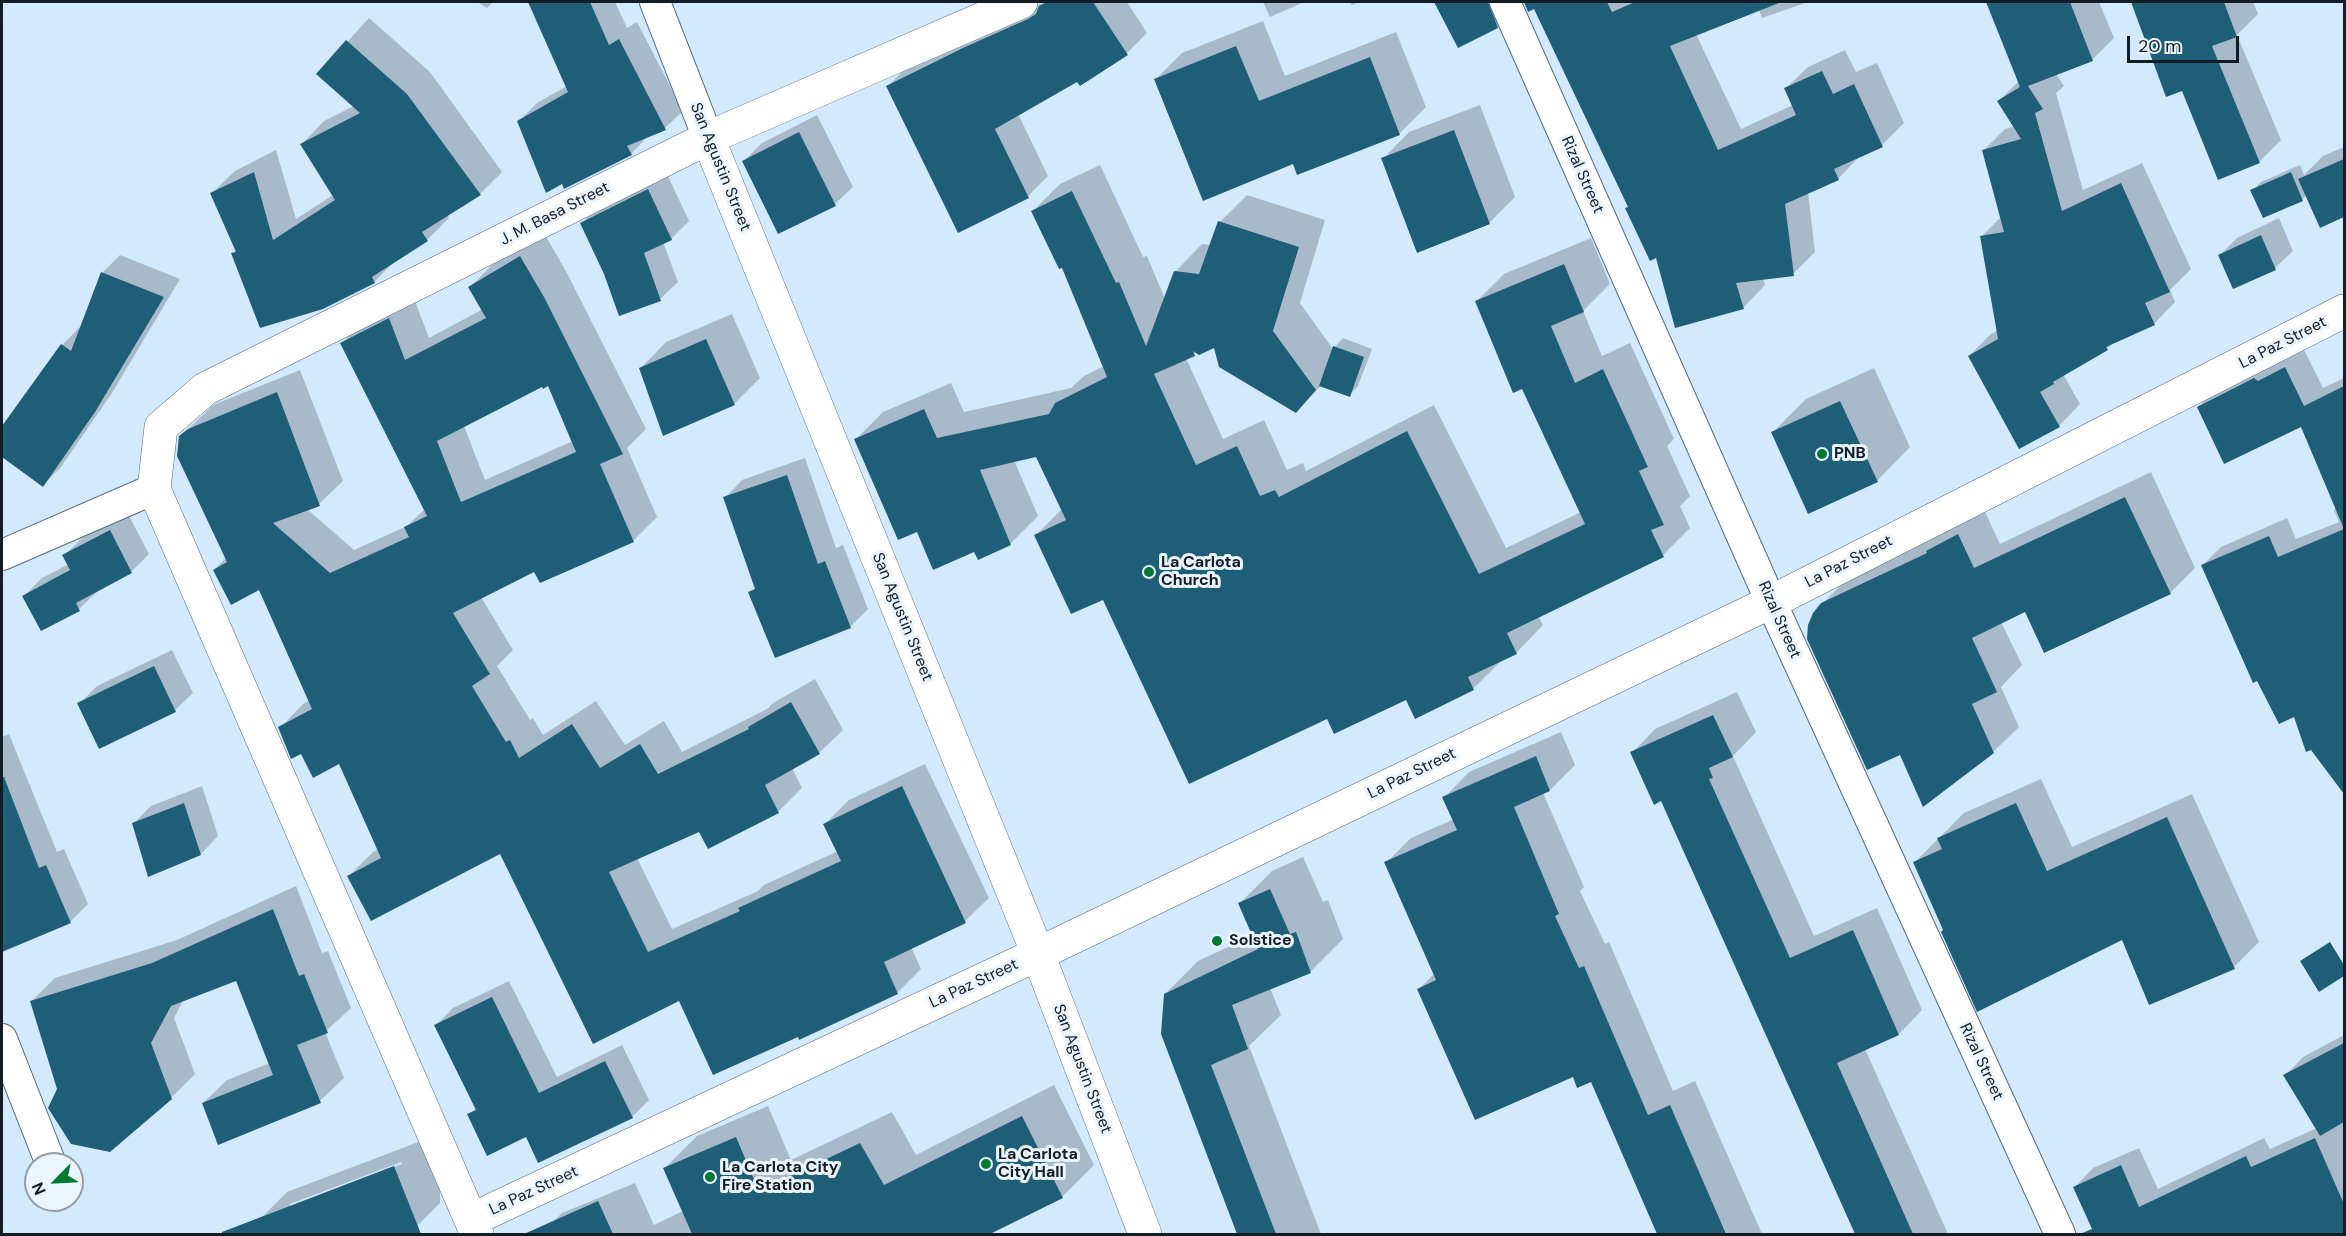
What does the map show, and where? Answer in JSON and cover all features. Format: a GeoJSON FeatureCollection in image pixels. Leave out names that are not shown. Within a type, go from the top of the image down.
{"type":"FeatureCollection","features":[{"type":"Feature","properties":{"kind":"street","name":"San Agustin Street"},"geometry":{"type":"LineString","coordinates":[[655,2],[1038,954],[1145,1234]]}},
{"type":"Feature","properties":{"kind":"street","name":"J. M. Basa Street"},"geometry":{"type":"LineString","coordinates":[[154,489],[161,427],[205,389],[708,138],[1021,2]]}},
{"type":"Feature","properties":{"kind":"street","name":"Rizal Street"},"geometry":{"type":"LineString","coordinates":[[1505,2],[1771,602],[2060,1234]]}},
{"type":"Feature","properties":{"kind":"street","name":"La Paz Street"},"geometry":{"type":"LineString","coordinates":[[474,1227],[1771,602],[2344,311]]}},
{"type":"Feature","properties":{"kind":"street"},"geometry":{"type":"LineString","coordinates":[[2,555],[154,489],[474,1227]]}},
{"type":"Feature","properties":{"kind":"street"},"geometry":{"type":"LineString","coordinates":[[2,1039],[46,1152]]}},
{"type":"Feature","properties":{"kind":"building"},"geometry":{"type":"Polygon","coordinates":[[[528,2],[590,2],[609,45],[619,39],[666,130],[627,146],[632,155],[564,189],[562,184],[546,193],[517,121],[568,92],[528,2]]]}},
{"type":"Feature","properties":{"kind":"building"},"geometry":{"type":"Polygon","coordinates":[[[1047,2],[1093,2],[1128,55],[1080,86],[1077,82],[995,129],[1029,198],[958,233],[886,86],[1028,19],[1036,14],[1039,6],[1047,2]]]}},
{"type":"Feature","properties":{"kind":"building"},"geometry":{"type":"Polygon","coordinates":[[[1434,2],[1488,2],[1498,28],[1458,48],[1434,2]]]}},
{"type":"Feature","properties":{"kind":"building"},"geometry":{"type":"Polygon","coordinates":[[[1524,2],[1607,2],[1612,12],[1635,2],[1778,2],[1670,46],[1718,150],[1796,115],[1784,88],[1822,71],[1833,94],[1854,84],[1883,147],[1834,169],[1839,180],[1785,204],[1794,276],[1736,283],[1744,309],[1675,328],[1656,258],[1650,261],[1625,208],[1628,207],[1534,9],[1528,12],[1524,2]]]}},
{"type":"Feature","properties":{"kind":"building"},"geometry":{"type":"Polygon","coordinates":[[[1986,2],[2070,2],[2093,61],[2028,86],[2043,109],[2035,113],[2062,211],[2121,183],[2170,292],[2145,303],[2155,325],[2106,347],[2108,350],[2040,392],[2060,427],[2019,449],[1968,356],[1998,339],[1980,236],[2004,232],[1982,150],[2021,139],[1997,101],[2020,87],[1986,2]]]}},
{"type":"Feature","properties":{"kind":"building"},"geometry":{"type":"Polygon","coordinates":[[[2131,2],[2224,2],[2237,37],[2212,46],[2260,163],[2218,180],[2182,91],[2166,97],[2131,2]]]}},
{"type":"Feature","properties":{"kind":"building"},"geometry":{"type":"Polygon","coordinates":[[[346,40],[407,94],[481,195],[422,232],[428,241],[372,277],[375,283],[323,309],[260,328],[231,253],[236,252],[210,193],[254,172],[273,240],[335,200],[300,144],[360,113],[316,74],[346,40]]]}},
{"type":"Feature","properties":{"kind":"building"},"geometry":{"type":"Polygon","coordinates":[[[1236,46],[1259,101],[1370,57],[1400,135],[1297,175],[1293,164],[1203,201],[1154,79],[1236,46]]]}},
{"type":"Feature","properties":{"kind":"building"},"geometry":{"type":"Polygon","coordinates":[[[1454,130],[1490,224],[1417,253],[1381,158],[1454,130]]]}},
{"type":"Feature","properties":{"kind":"building"},"geometry":{"type":"Polygon","coordinates":[[[799,132],[836,206],[778,234],[742,161],[799,132]]]}},
{"type":"Feature","properties":{"kind":"building"},"geometry":{"type":"Polygon","coordinates":[[[2344,159],[2344,217],[2320,228],[2298,179],[2344,159]]]}},
{"type":"Feature","properties":{"kind":"building"},"geometry":{"type":"Polygon","coordinates":[[[2291,172],[2303,201],[2263,218],[2250,190],[2291,172]]]}},
{"type":"Feature","properties":{"kind":"building"},"geometry":{"type":"Polygon","coordinates":[[[648,189],[672,240],[644,253],[661,301],[619,316],[604,274],[580,223],[648,189]]]}},
{"type":"Feature","properties":{"kind":"building"},"geometry":{"type":"Polygon","coordinates":[[[1072,191],[1116,283],[1119,282],[1146,346],[1174,271],[1199,274],[1218,221],[1299,247],[1273,331],[1316,390],[1296,413],[1219,367],[1214,348],[1199,355],[1193,351],[1195,356],[1154,374],[1196,465],[1237,446],[1260,496],[1275,490],[1279,497],[1407,431],[1479,574],[1585,524],[1522,389],[1513,393],[1475,301],[1564,264],[1584,312],[1551,326],[1575,383],[1603,369],[1648,467],[1639,471],[1664,525],[1651,530],[1664,557],[1507,633],[1517,654],[1468,677],[1474,690],[1415,719],[1406,700],[1334,734],[1327,719],[1189,784],[1103,600],[1071,614],[1034,535],[1066,520],[1036,457],[980,470],[1011,545],[978,560],[974,552],[933,570],[917,532],[898,540],[854,439],[924,409],[937,438],[1049,414],[1055,403],[1107,377],[1062,268],[1059,269],[1031,211],[1072,191]]]}},
{"type":"Feature","properties":{"kind":"building"},"geometry":{"type":"Polygon","coordinates":[[[2261,235],[2276,270],[2233,289],[2218,255],[2261,235]]]}},
{"type":"Feature","properties":{"kind":"building"},"geometry":{"type":"Polygon","coordinates":[[[520,256],[544,297],[623,454],[600,464],[634,542],[540,583],[534,572],[453,613],[490,674],[472,686],[506,742],[510,740],[519,758],[572,724],[600,768],[640,744],[658,774],[749,729],[748,727],[791,702],[820,754],[765,785],[779,813],[708,849],[699,832],[609,872],[648,952],[740,911],[738,908],[841,861],[823,824],[902,786],[966,923],[884,962],[898,994],[799,1040],[798,1037],[713,1075],[679,1001],[593,1044],[500,854],[371,921],[347,876],[381,858],[339,764],[313,778],[301,754],[291,759],[278,727],[312,709],[259,590],[231,605],[213,570],[227,562],[177,456],[179,436],[188,429],[277,392],[320,506],[273,523],[330,573],[409,537],[404,527],[427,516],[340,343],[389,318],[405,360],[486,318],[468,287],[520,256]],[[548,386],[437,441],[461,502],[576,452],[548,386]]]}},
{"type":"Feature","properties":{"kind":"building"},"geometry":{"type":"Polygon","coordinates":[[[101,272],[164,297],[95,412],[43,487],[2,457],[2,426],[61,344],[71,351],[101,272]]]}},
{"type":"Feature","properties":{"kind":"building"},"geometry":{"type":"Polygon","coordinates":[[[706,339],[735,405],[663,436],[639,368],[706,339]]]}},
{"type":"Feature","properties":{"kind":"building"},"geometry":{"type":"Polygon","coordinates":[[[1333,346],[1364,357],[1350,397],[1319,386],[1333,346]]]}},
{"type":"Feature","properties":{"kind":"building"},"geometry":{"type":"Polygon","coordinates":[[[2285,367],[2304,406],[2344,386],[2344,529],[2301,427],[2224,464],[2197,407],[2254,378],[2258,381],[2285,367]]]}},
{"type":"Feature","properties":{"kind":"building"},"geometry":{"type":"Polygon","coordinates":[[[1840,401],[1878,482],[1808,514],[1771,432],[1840,401]]]}},
{"type":"Feature","properties":{"kind":"building"},"geometry":{"type":"Polygon","coordinates":[[[787,475],[818,564],[825,561],[851,628],[775,658],[748,592],[755,589],[723,497],[787,475]]]}},
{"type":"Feature","properties":{"kind":"building"},"geometry":{"type":"Polygon","coordinates":[[[2125,497],[2171,594],[2044,653],[2025,612],[1972,638],[1997,692],[1972,704],[1994,753],[1923,807],[1900,755],[1867,770],[1807,639],[1808,625],[1813,613],[1821,603],[1927,553],[1926,551],[1958,534],[1974,568],[2125,497]]]}},
{"type":"Feature","properties":{"kind":"building"},"geometry":{"type":"Polygon","coordinates":[[[2344,529],[2344,794],[2311,750],[2306,752],[2294,717],[2279,724],[2257,681],[2253,683],[2201,565],[2269,536],[2278,557],[2344,529]]]}},
{"type":"Feature","properties":{"kind":"building"},"geometry":{"type":"Polygon","coordinates":[[[110,530],[132,573],[76,603],[80,611],[41,631],[22,596],[70,570],[62,555],[110,530]]]}},
{"type":"Feature","properties":{"kind":"building"},"geometry":{"type":"Polygon","coordinates":[[[154,666],[176,712],[99,749],[77,703],[154,666]]]}},
{"type":"Feature","properties":{"kind":"building"},"geometry":{"type":"Polygon","coordinates":[[[1713,715],[1733,757],[1709,768],[1713,778],[1709,779],[1790,958],[1853,930],[1899,1035],[1837,1063],[1913,1234],[1855,1234],[1661,801],[1654,805],[1630,752],[1713,715]]]}},
{"type":"Feature","properties":{"kind":"building"},"geometry":{"type":"Polygon","coordinates":[[[1536,756],[1550,791],[1514,807],[1559,914],[1555,916],[1579,968],[1584,966],[1648,1115],[1670,1105],[1726,1234],[1657,1234],[1591,1082],[1577,1088],[1573,1077],[1475,1120],[1417,989],[1436,980],[1384,862],[1457,830],[1442,797],[1536,756]]]}},
{"type":"Feature","properties":{"kind":"building"},"geometry":{"type":"Polygon","coordinates":[[[2,777],[4,777],[39,868],[46,865],[71,923],[2,952],[2,777]]]}},
{"type":"Feature","properties":{"kind":"building"},"geometry":{"type":"Polygon","coordinates":[[[184,803],[201,855],[148,877],[132,823],[184,803]]]}},
{"type":"Feature","properties":{"kind":"building"},"geometry":{"type":"Polygon","coordinates":[[[2016,803],[2047,871],[2167,817],[2235,969],[2149,1005],[2122,940],[1977,1012],[1913,862],[1942,849],[1937,838],[2016,803]]]}},
{"type":"Feature","properties":{"kind":"building"},"geometry":{"type":"Polygon","coordinates":[[[1270,889],[1290,934],[1296,932],[1311,973],[1232,1005],[1248,1049],[1211,1065],[1276,1234],[1237,1234],[1161,1034],[1164,994],[1258,949],[1238,903],[1270,889]]]}},
{"type":"Feature","properties":{"kind":"building"},"geometry":{"type":"Polygon","coordinates":[[[273,909],[299,976],[304,974],[328,1033],[297,1045],[321,1103],[218,1145],[202,1103],[273,1075],[236,981],[171,1006],[151,1043],[172,1099],[110,1152],[71,1144],[48,1108],[57,1089],[30,1001],[152,963],[273,909]]]}},
{"type":"Feature","properties":{"kind":"building"},"geometry":{"type":"Polygon","coordinates":[[[2330,942],[2344,965],[2344,976],[2319,992],[2300,961],[2330,942]]]}},
{"type":"Feature","properties":{"kind":"building"},"geometry":{"type":"Polygon","coordinates":[[[492,997],[539,1093],[605,1061],[633,1118],[538,1163],[526,1137],[487,1156],[467,1114],[476,1110],[434,1025],[492,997]]]}},
{"type":"Feature","properties":{"kind":"building"},"geometry":{"type":"Polygon","coordinates":[[[2344,1043],[2344,1122],[2320,1136],[2283,1075],[2344,1043]]]}},
{"type":"Feature","properties":{"kind":"building","name":"La Carlota City Hall"},"geometry":{"type":"Polygon","coordinates":[[[1022,1116],[1063,1198],[990,1234],[692,1234],[663,1168],[736,1137],[759,1191],[860,1143],[884,1185],[1022,1116]]]}},
{"type":"Feature","properties":{"kind":"building"},"geometry":{"type":"Polygon","coordinates":[[[2315,1138],[2344,1204],[2344,1234],[2080,1234],[2092,1229],[2073,1187],[2121,1165],[2139,1207],[2246,1156],[2251,1167],[2315,1138]]]}},
{"type":"Feature","properties":{"kind":"building"},"geometry":{"type":"Polygon","coordinates":[[[394,1166],[421,1234],[222,1234],[222,1232],[394,1166]]]}},
{"type":"Feature","properties":{"kind":"building"},"geometry":{"type":"Polygon","coordinates":[[[598,1201],[613,1234],[524,1234],[598,1201]]]}},
{"type":"Feature","properties":{"kind":"place","name":"PNB"},"geometry":{"type":"Point","coordinates":[1822,454]}},
{"type":"Feature","properties":{"kind":"place","name":"La Carlota Church"},"geometry":{"type":"Point","coordinates":[1149,572]}},
{"type":"Feature","properties":{"kind":"place","name":"Solstice"},"geometry":{"type":"Point","coordinates":[1217,941]}},
{"type":"Feature","properties":{"kind":"place","name":"La Carlota City Hall"},"geometry":{"type":"Point","coordinates":[986,1164]}},
{"type":"Feature","properties":{"kind":"place","name":"La Carlota City Fire Station"},"geometry":{"type":"Point","coordinates":[710,1177]}}]}
